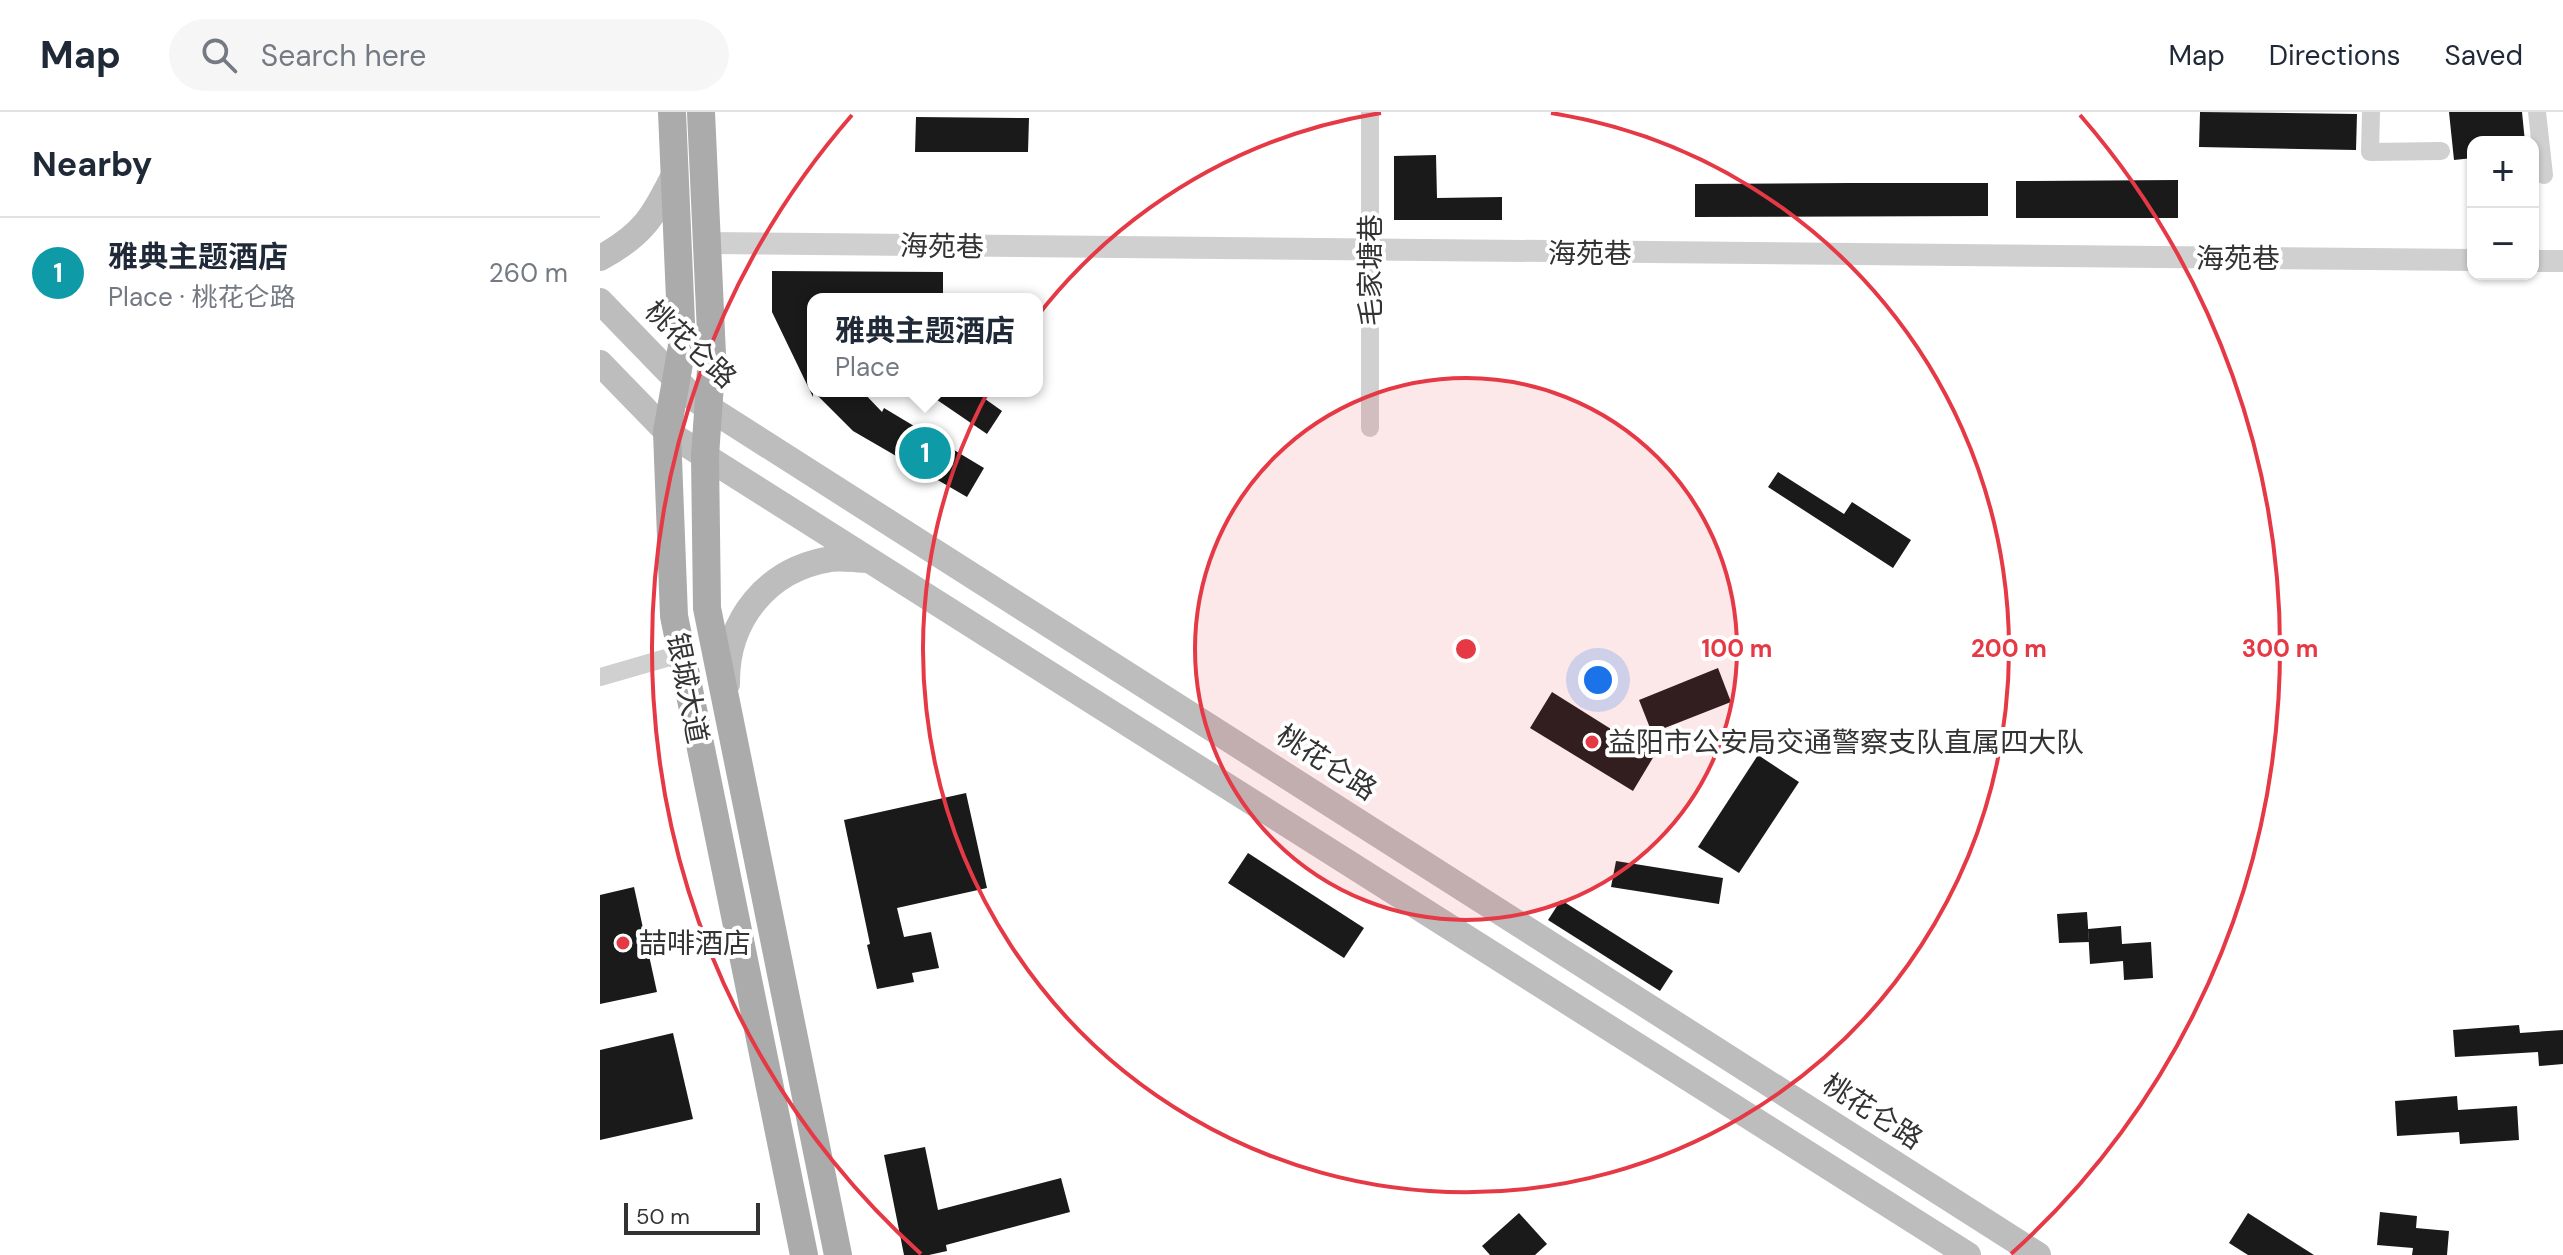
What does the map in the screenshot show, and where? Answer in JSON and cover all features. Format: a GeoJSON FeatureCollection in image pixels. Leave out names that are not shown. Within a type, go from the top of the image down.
{"type":"FeatureCollection","features":[{"type":"Feature","properties":{"kind":"main road","name":"银城大道"},"geometry":{"type":"LineString","coordinates":[[672,112],[682,346],[667,432],[674,616],[804,1255]]}},
{"type":"Feature","properties":{"kind":"main road","name":"银城大道"},"geometry":{"type":"LineString","coordinates":[[701,112],[712,355],[705,456],[707,608],[838,1255]]}},
{"type":"Feature","properties":{"kind":"main road"},"geometry":{"type":"LineString","coordinates":[[600,258],[627,243],[657,212],[675,173]]}},
{"type":"Feature","properties":{"kind":"main road","name":"桃花仑路"},"geometry":{"type":"LineString","coordinates":[[600,301],[695,399],[2038,1255]]}},
{"type":"Feature","properties":{"kind":"main road"},"geometry":{"type":"LineString","coordinates":[[600,363],[667,432],[1968,1255]]}},
{"type":"Feature","properties":{"kind":"main road"},"geometry":{"type":"LineString","coordinates":[[727,700],[727,661],[739,623],[762,592],[795,569],[833,558],[872,560]]}},
{"type":"Feature","properties":{"kind":"street","name":"毛家塘巷"},"geometry":{"type":"LineString","coordinates":[[1370,112],[1370,428]]}},
{"type":"Feature","properties":{"kind":"street"},"geometry":{"type":"LineString","coordinates":[[2371,112],[2370,152],[2441,151]]}},
{"type":"Feature","properties":{"kind":"street"},"geometry":{"type":"LineString","coordinates":[[2537,112],[2544,175]]}},
{"type":"Feature","properties":{"kind":"street","name":"海苑巷"},"geometry":{"type":"LineString","coordinates":[[707,243],[2467,260]]}},
{"type":"Feature","properties":{"kind":"street"},"geometry":{"type":"LineString","coordinates":[[2539,261],[2563,261]]}},
{"type":"Feature","properties":{"kind":"street"},"geometry":{"type":"LineString","coordinates":[[600,677],[680,654]]}},
{"type":"Feature","properties":{"kind":"building"},"geometry":{"type":"Polygon","coordinates":[[[2200,112],[2357,114],[2356,150],[2199,147],[2200,112]]]}},
{"type":"Feature","properties":{"kind":"building"},"geometry":{"type":"Polygon","coordinates":[[[2449,112],[2522,112],[2524,136],[2467,136],[2467,159],[2454,160],[2449,112]]]}},
{"type":"Feature","properties":{"kind":"building"},"geometry":{"type":"Polygon","coordinates":[[[916,117],[1029,118],[1028,152],[915,152],[916,117]]]}},
{"type":"Feature","properties":{"kind":"building"},"geometry":{"type":"Polygon","coordinates":[[[1436,155],[1437,198],[1502,197],[1502,220],[1394,220],[1394,156],[1436,155]]]}},
{"type":"Feature","properties":{"kind":"building"},"geometry":{"type":"Polygon","coordinates":[[[2178,180],[2178,218],[2016,218],[2016,181],[2178,180]]]}},
{"type":"Feature","properties":{"kind":"building"},"geometry":{"type":"Polygon","coordinates":[[[1988,183],[1988,216],[1695,217],[1695,184],[1988,183]]]}},
{"type":"Feature","properties":{"kind":"building"},"geometry":{"type":"Polygon","coordinates":[[[772,271],[943,272],[943,293],[807,293],[807,385],[772,312],[772,271]]]}},
{"type":"Feature","properties":{"kind":"building"},"geometry":{"type":"Polygon","coordinates":[[[819,397],[868,397],[882,412],[884,408],[984,468],[967,497],[853,431],[819,397]]]}},
{"type":"Feature","properties":{"kind":"building"},"geometry":{"type":"Polygon","coordinates":[[[933,397],[982,397],[1002,411],[987,434],[933,397]]]}},
{"type":"Feature","properties":{"kind":"building"},"geometry":{"type":"Polygon","coordinates":[[[1778,472],[1844,514],[1852,502],[1911,540],[1893,568],[1768,487],[1778,472]]]}},
{"type":"Feature","properties":{"kind":"building"},"geometry":{"type":"Polygon","coordinates":[[[1718,668],[1731,702],[1652,733],[1639,700],[1718,668]]]}},
{"type":"Feature","properties":{"kind":"building","name":"益阳市公安局交通警察支队直属四大队"},"geometry":{"type":"Polygon","coordinates":[[[1552,692],[1654,756],[1633,791],[1530,728],[1552,692]]]}},
{"type":"Feature","properties":{"kind":"building"},"geometry":{"type":"Polygon","coordinates":[[[1758,755],[1799,782],[1739,873],[1698,847],[1758,755]]]}},
{"type":"Feature","properties":{"kind":"building"},"geometry":{"type":"Polygon","coordinates":[[[966,793],[987,888],[897,908],[904,937],[931,932],[939,968],[912,973],[914,982],[877,989],[844,820],[966,793]]]}},
{"type":"Feature","properties":{"kind":"building"},"geometry":{"type":"Polygon","coordinates":[[[1248,853],[1364,928],[1344,958],[1228,883],[1248,853]]]}},
{"type":"Feature","properties":{"kind":"building"},"geometry":{"type":"Polygon","coordinates":[[[1616,861],[1723,878],[1719,904],[1611,887],[1616,861]]]}},
{"type":"Feature","properties":{"kind":"building","name":"喆啡酒店"},"geometry":{"type":"Polygon","coordinates":[[[634,887],[657,992],[600,1004],[600,895],[634,887]]]}},
{"type":"Feature","properties":{"kind":"building"},"geometry":{"type":"Polygon","coordinates":[[[1561,900],[1673,971],[1660,991],[1548,920],[1561,900]]]}},
{"type":"Feature","properties":{"kind":"building"},"geometry":{"type":"Polygon","coordinates":[[[2087,912],[2089,942],[2059,943],[2057,914],[2087,912]]]}},
{"type":"Feature","properties":{"kind":"building"},"geometry":{"type":"Polygon","coordinates":[[[2121,926],[2122,944],[2151,942],[2153,978],[2124,980],[2123,961],[2090,964],[2088,929],[2121,926]]]}},
{"type":"Feature","properties":{"kind":"building"},"geometry":{"type":"Polygon","coordinates":[[[2519,1025],[2520,1033],[2563,1030],[2563,1064],[2539,1066],[2538,1052],[2455,1057],[2453,1030],[2519,1025]]]}},
{"type":"Feature","properties":{"kind":"building"},"geometry":{"type":"Polygon","coordinates":[[[673,1033],[693,1119],[600,1140],[600,1050],[673,1033]]]}},
{"type":"Feature","properties":{"kind":"building"},"geometry":{"type":"Polygon","coordinates":[[[2457,1096],[2458,1110],[2517,1106],[2519,1140],[2460,1144],[2459,1132],[2397,1136],[2395,1101],[2457,1096]]]}},
{"type":"Feature","properties":{"kind":"building"},"geometry":{"type":"Polygon","coordinates":[[[925,1147],[938,1210],[1061,1178],[1070,1212],[946,1245],[947,1251],[904,1255],[884,1155],[925,1147]]]}},
{"type":"Feature","properties":{"kind":"building"},"geometry":{"type":"Polygon","coordinates":[[[2380,1212],[2417,1216],[2416,1228],[2449,1231],[2447,1255],[2412,1255],[2413,1248],[2377,1245],[2380,1212]]]}},
{"type":"Feature","properties":{"kind":"building"},"geometry":{"type":"Polygon","coordinates":[[[1519,1213],[1547,1244],[1535,1255],[1490,1255],[1482,1246],[1519,1213]]]}},
{"type":"Feature","properties":{"kind":"building"},"geometry":{"type":"Polygon","coordinates":[[[2248,1213],[2314,1255],[2248,1255],[2229,1243],[2248,1213]]]}},
{"type":"Feature","properties":{"kind":"place","name":"雅典主题酒店"},"geometry":{"type":"Point","coordinates":[925,453]}},
{"type":"Feature","properties":{"kind":"place","name":"益阳市公安局交通警察支队直属四大队"},"geometry":{"type":"Point","coordinates":[1592,742]}},
{"type":"Feature","properties":{"kind":"place","name":"喆啡酒店"},"geometry":{"type":"Point","coordinates":[623,943]}}]}
